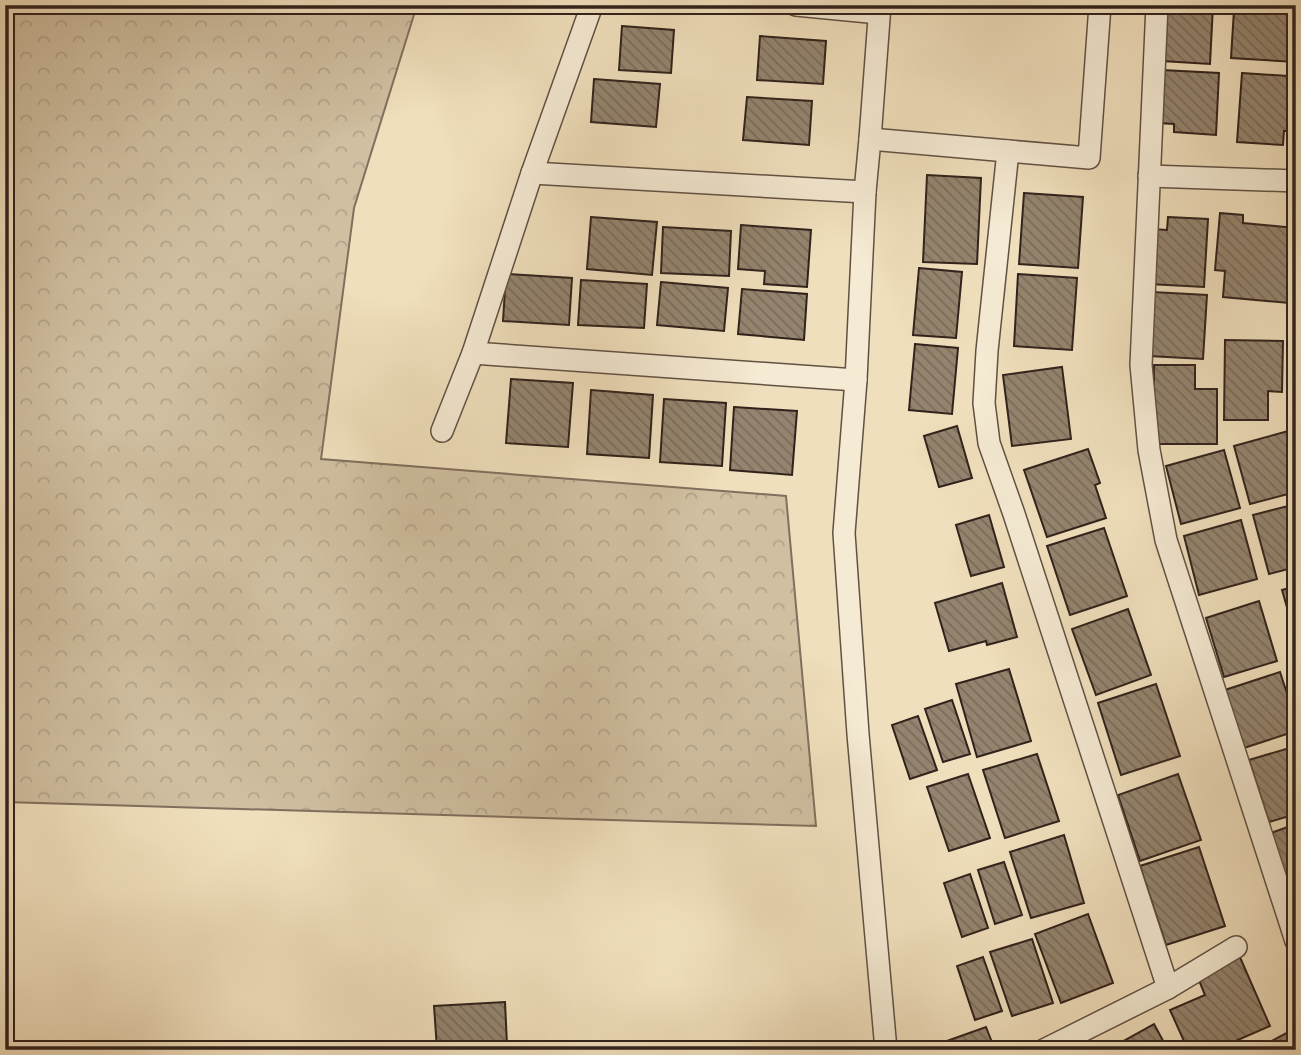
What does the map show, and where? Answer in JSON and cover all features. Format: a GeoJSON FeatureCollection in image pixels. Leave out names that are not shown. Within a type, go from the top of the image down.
{"type":"FeatureCollection","features":[{"type":"Feature","properties":{"kind":"street"},"geometry":{"type":"LineString","coordinates":[[442,431],[473,353],[532,173],[592,5]]}},
{"type":"Feature","properties":{"kind":"street"},"geometry":{"type":"LineString","coordinates":[[796,5],[879,9],[844,533],[859,748],[886,1050]]}},
{"type":"Feature","properties":{"kind":"street"},"geometry":{"type":"LineString","coordinates":[[870,139],[1089,158],[1100,5]]}},
{"type":"Feature","properties":{"kind":"street"},"geometry":{"type":"LineString","coordinates":[[1157,5],[1141,365],[1149,450],[1166,540],[1296,941]]}},
{"type":"Feature","properties":{"kind":"street"},"geometry":{"type":"LineString","coordinates":[[1008,151],[986,351],[984,403],[989,443],[1168,988]]}},
{"type":"Feature","properties":{"kind":"street"},"geometry":{"type":"LineString","coordinates":[[532,173],[865,192]]}},
{"type":"Feature","properties":{"kind":"street"},"geometry":{"type":"LineString","coordinates":[[1149,176],[1296,181]]}},
{"type":"Feature","properties":{"kind":"street"},"geometry":{"type":"LineString","coordinates":[[473,353],[856,380]]}},
{"type":"Feature","properties":{"kind":"street"},"geometry":{"type":"LineString","coordinates":[[1044,1050],[1168,988],[1236,947]]}},
{"type":"Feature","properties":{"kind":"green space"},"geometry":{"type":"Polygon","coordinates":[[[5,5],[417,5],[354,208],[321,459],[786,496],[816,826],[5,802],[5,5]]]}},
{"type":"Feature","properties":{"kind":"building"},"geometry":{"type":"Polygon","coordinates":[[[1166,5],[1213,5],[1210,64],[1162,61],[1166,5]]]}},
{"type":"Feature","properties":{"kind":"building"},"geometry":{"type":"Polygon","coordinates":[[[1234,10],[1296,14],[1296,62],[1231,58],[1234,10]]]}},
{"type":"Feature","properties":{"kind":"building"},"geometry":{"type":"Polygon","coordinates":[[[622,26],[674,30],[671,73],[619,70],[622,26]]]}},
{"type":"Feature","properties":{"kind":"building"},"geometry":{"type":"Polygon","coordinates":[[[760,36],[826,41],[823,84],[757,80],[760,36]]]}},
{"type":"Feature","properties":{"kind":"building"},"geometry":{"type":"Polygon","coordinates":[[[1162,70],[1219,73],[1216,135],[1174,132],[1174,124],[1159,123],[1162,70]]]}},
{"type":"Feature","properties":{"kind":"building"},"geometry":{"type":"Polygon","coordinates":[[[1242,73],[1288,76],[1287,87],[1296,87],[1296,131],[1284,131],[1283,145],[1237,142],[1242,73]]]}},
{"type":"Feature","properties":{"kind":"building"},"geometry":{"type":"Polygon","coordinates":[[[594,79],[660,84],[656,127],[591,122],[594,79]]]}},
{"type":"Feature","properties":{"kind":"building"},"geometry":{"type":"Polygon","coordinates":[[[747,97],[812,101],[809,145],[743,140],[747,97]]]}},
{"type":"Feature","properties":{"kind":"building"},"geometry":{"type":"Polygon","coordinates":[[[927,175],[981,178],[977,264],[923,262],[927,175]]]}},
{"type":"Feature","properties":{"kind":"building"},"geometry":{"type":"Polygon","coordinates":[[[1024,193],[1083,197],[1078,268],[1019,264],[1024,193]]]}},
{"type":"Feature","properties":{"kind":"building"},"geometry":{"type":"Polygon","coordinates":[[[1220,213],[1243,215],[1243,223],[1295,228],[1289,303],[1223,297],[1225,271],[1215,270],[1220,213]]]}},
{"type":"Feature","properties":{"kind":"building"},"geometry":{"type":"Polygon","coordinates":[[[591,217],[657,222],[652,275],[587,269],[591,217]]]}},
{"type":"Feature","properties":{"kind":"building"},"geometry":{"type":"Polygon","coordinates":[[[1168,217],[1208,219],[1204,287],[1149,284],[1153,229],[1167,230],[1168,217]]]}},
{"type":"Feature","properties":{"kind":"building"},"geometry":{"type":"Polygon","coordinates":[[[741,225],[811,230],[807,287],[764,284],[765,271],[738,269],[741,225]]]}},
{"type":"Feature","properties":{"kind":"building"},"geometry":{"type":"Polygon","coordinates":[[[663,227],[731,231],[729,276],[661,273],[663,227]]]}},
{"type":"Feature","properties":{"kind":"building"},"geometry":{"type":"Polygon","coordinates":[[[919,268],[962,272],[956,338],[913,335],[919,268]]]}},
{"type":"Feature","properties":{"kind":"building"},"geometry":{"type":"Polygon","coordinates":[[[506,274],[572,278],[569,325],[503,321],[506,274]]]}},
{"type":"Feature","properties":{"kind":"building"},"geometry":{"type":"Polygon","coordinates":[[[1018,274],[1077,278],[1072,350],[1014,346],[1018,274]]]}},
{"type":"Feature","properties":{"kind":"building"},"geometry":{"type":"Polygon","coordinates":[[[581,280],[647,284],[644,328],[578,325],[581,280]]]}},
{"type":"Feature","properties":{"kind":"building"},"geometry":{"type":"Polygon","coordinates":[[[661,282],[728,288],[724,331],[657,325],[661,282]]]}},
{"type":"Feature","properties":{"kind":"building"},"geometry":{"type":"Polygon","coordinates":[[[742,289],[807,294],[804,340],[738,334],[742,289]]]}},
{"type":"Feature","properties":{"kind":"building"},"geometry":{"type":"Polygon","coordinates":[[[1152,292],[1207,295],[1203,359],[1149,356],[1152,292]]]}},
{"type":"Feature","properties":{"kind":"building"},"geometry":{"type":"Polygon","coordinates":[[[1225,340],[1283,341],[1282,392],[1268,391],[1268,420],[1224,420],[1225,340]]]}},
{"type":"Feature","properties":{"kind":"building"},"geometry":{"type":"Polygon","coordinates":[[[915,344],[958,348],[952,414],[909,410],[915,344]]]}},
{"type":"Feature","properties":{"kind":"building"},"geometry":{"type":"Polygon","coordinates":[[[1154,365],[1195,365],[1195,389],[1217,389],[1217,444],[1154,444],[1154,365]]]}},
{"type":"Feature","properties":{"kind":"building"},"geometry":{"type":"Polygon","coordinates":[[[1062,367],[1071,439],[1012,446],[1003,375],[1062,367]]]}},
{"type":"Feature","properties":{"kind":"building"},"geometry":{"type":"Polygon","coordinates":[[[511,379],[573,383],[568,447],[506,443],[511,379]]]}},
{"type":"Feature","properties":{"kind":"building"},"geometry":{"type":"Polygon","coordinates":[[[591,390],[653,395],[649,458],[587,454],[591,390]]]}},
{"type":"Feature","properties":{"kind":"building"},"geometry":{"type":"Polygon","coordinates":[[[664,399],[726,403],[722,466],[660,462],[664,399]]]}},
{"type":"Feature","properties":{"kind":"building"},"geometry":{"type":"Polygon","coordinates":[[[734,407],[797,411],[792,475],[730,470],[734,407]]]}},
{"type":"Feature","properties":{"kind":"building"},"geometry":{"type":"Polygon","coordinates":[[[957,426],[972,478],[939,487],[924,436],[957,426]]]}},
{"type":"Feature","properties":{"kind":"building"},"geometry":{"type":"Polygon","coordinates":[[[1292,430],[1296,443],[1296,492],[1250,504],[1234,446],[1292,430]]]}},
{"type":"Feature","properties":{"kind":"building"},"geometry":{"type":"Polygon","coordinates":[[[1088,449],[1100,483],[1095,485],[1106,518],[1047,537],[1024,470],[1088,449]]]}},
{"type":"Feature","properties":{"kind":"building"},"geometry":{"type":"Polygon","coordinates":[[[1224,450],[1240,508],[1181,524],[1166,466],[1224,450]]]}},
{"type":"Feature","properties":{"kind":"building"},"geometry":{"type":"Polygon","coordinates":[[[1296,504],[1296,567],[1269,574],[1253,515],[1296,504]]]}},
{"type":"Feature","properties":{"kind":"building"},"geometry":{"type":"Polygon","coordinates":[[[989,515],[1004,567],[971,576],[956,525],[989,515]]]}},
{"type":"Feature","properties":{"kind":"building"},"geometry":{"type":"Polygon","coordinates":[[[1241,520],[1257,579],[1199,595],[1184,536],[1241,520]]]}},
{"type":"Feature","properties":{"kind":"building"},"geometry":{"type":"Polygon","coordinates":[[[1104,528],[1127,596],[1070,615],[1047,546],[1104,528]]]}},
{"type":"Feature","properties":{"kind":"building"},"geometry":{"type":"Polygon","coordinates":[[[1002,583],[1017,637],[987,645],[986,641],[949,651],[935,603],[1002,583]]]}},
{"type":"Feature","properties":{"kind":"building"},"geometry":{"type":"Polygon","coordinates":[[[1296,586],[1296,639],[1282,590],[1296,586]]]}},
{"type":"Feature","properties":{"kind":"building"},"geometry":{"type":"Polygon","coordinates":[[[1259,601],[1277,661],[1224,677],[1206,618],[1259,601]]]}},
{"type":"Feature","properties":{"kind":"building"},"geometry":{"type":"Polygon","coordinates":[[[1128,609],[1151,675],[1096,695],[1072,629],[1128,609]]]}},
{"type":"Feature","properties":{"kind":"building"},"geometry":{"type":"Polygon","coordinates":[[[1009,669],[1031,741],[977,757],[956,684],[1009,669]]]}},
{"type":"Feature","properties":{"kind":"building"},"geometry":{"type":"Polygon","coordinates":[[[1280,672],[1296,721],[1296,731],[1244,748],[1225,690],[1280,672]]]}},
{"type":"Feature","properties":{"kind":"building"},"geometry":{"type":"Polygon","coordinates":[[[1156,684],[1180,756],[1121,775],[1098,703],[1156,684]]]}},
{"type":"Feature","properties":{"kind":"building"},"geometry":{"type":"Polygon","coordinates":[[[952,700],[970,754],[943,762],[925,709],[952,700]]]}},
{"type":"Feature","properties":{"kind":"building"},"geometry":{"type":"Polygon","coordinates":[[[918,716],[937,770],[910,779],[892,725],[918,716]]]}},
{"type":"Feature","properties":{"kind":"building"},"geometry":{"type":"Polygon","coordinates":[[[1296,746],[1296,814],[1269,822],[1249,760],[1296,746]]]}},
{"type":"Feature","properties":{"kind":"building"},"geometry":{"type":"Polygon","coordinates":[[[1037,754],[1059,821],[1005,838],[983,770],[1037,754]]]}},
{"type":"Feature","properties":{"kind":"building"},"geometry":{"type":"Polygon","coordinates":[[[968,774],[990,838],[949,851],[927,787],[968,774]]]}},
{"type":"Feature","properties":{"kind":"building"},"geometry":{"type":"Polygon","coordinates":[[[1178,774],[1201,840],[1140,861],[1118,795],[1178,774]]]}},
{"type":"Feature","properties":{"kind":"building"},"geometry":{"type":"Polygon","coordinates":[[[1296,824],[1296,888],[1290,890],[1271,833],[1296,824]]]}},
{"type":"Feature","properties":{"kind":"building"},"geometry":{"type":"Polygon","coordinates":[[[1064,835],[1084,903],[1031,918],[1010,852],[1064,835]]]}},
{"type":"Feature","properties":{"kind":"building"},"geometry":{"type":"Polygon","coordinates":[[[1199,847],[1225,926],[1166,945],[1140,866],[1199,847]]]}},
{"type":"Feature","properties":{"kind":"building"},"geometry":{"type":"Polygon","coordinates":[[[1004,862],[1022,915],[995,924],[978,870],[1004,862]]]}},
{"type":"Feature","properties":{"kind":"building"},"geometry":{"type":"Polygon","coordinates":[[[970,874],[988,928],[962,937],[944,883],[970,874]]]}},
{"type":"Feature","properties":{"kind":"building"},"geometry":{"type":"Polygon","coordinates":[[[1088,914],[1113,983],[1061,1003],[1035,934],[1088,914]]]}},
{"type":"Feature","properties":{"kind":"building"},"geometry":{"type":"Polygon","coordinates":[[[1032,939],[1053,1003],[1012,1016],[990,952],[1032,939]]]}},
{"type":"Feature","properties":{"kind":"building"},"geometry":{"type":"Polygon","coordinates":[[[1239,955],[1270,1026],[1215,1050],[1188,1050],[1170,1010],[1205,995],[1196,973],[1239,955]]]}},
{"type":"Feature","properties":{"kind":"building"},"geometry":{"type":"Polygon","coordinates":[[[983,957],[1002,1011],[975,1020],[957,966],[983,957]]]}},
{"type":"Feature","properties":{"kind":"building"},"geometry":{"type":"Polygon","coordinates":[[[505,1002],[507,1045],[437,1049],[434,1006],[505,1002]]]}},
{"type":"Feature","properties":{"kind":"building"},"geometry":{"type":"Polygon","coordinates":[[[1154,1024],[1168,1050],[1107,1050],[1154,1024]]]}},
{"type":"Feature","properties":{"kind":"building"},"geometry":{"type":"Polygon","coordinates":[[[986,1027],[995,1050],[934,1050],[933,1046],[986,1027]]]}},
{"type":"Feature","properties":{"kind":"building"},"geometry":{"type":"Polygon","coordinates":[[[1296,1028],[1296,1050],[1255,1050],[1296,1028]]]}}]}
